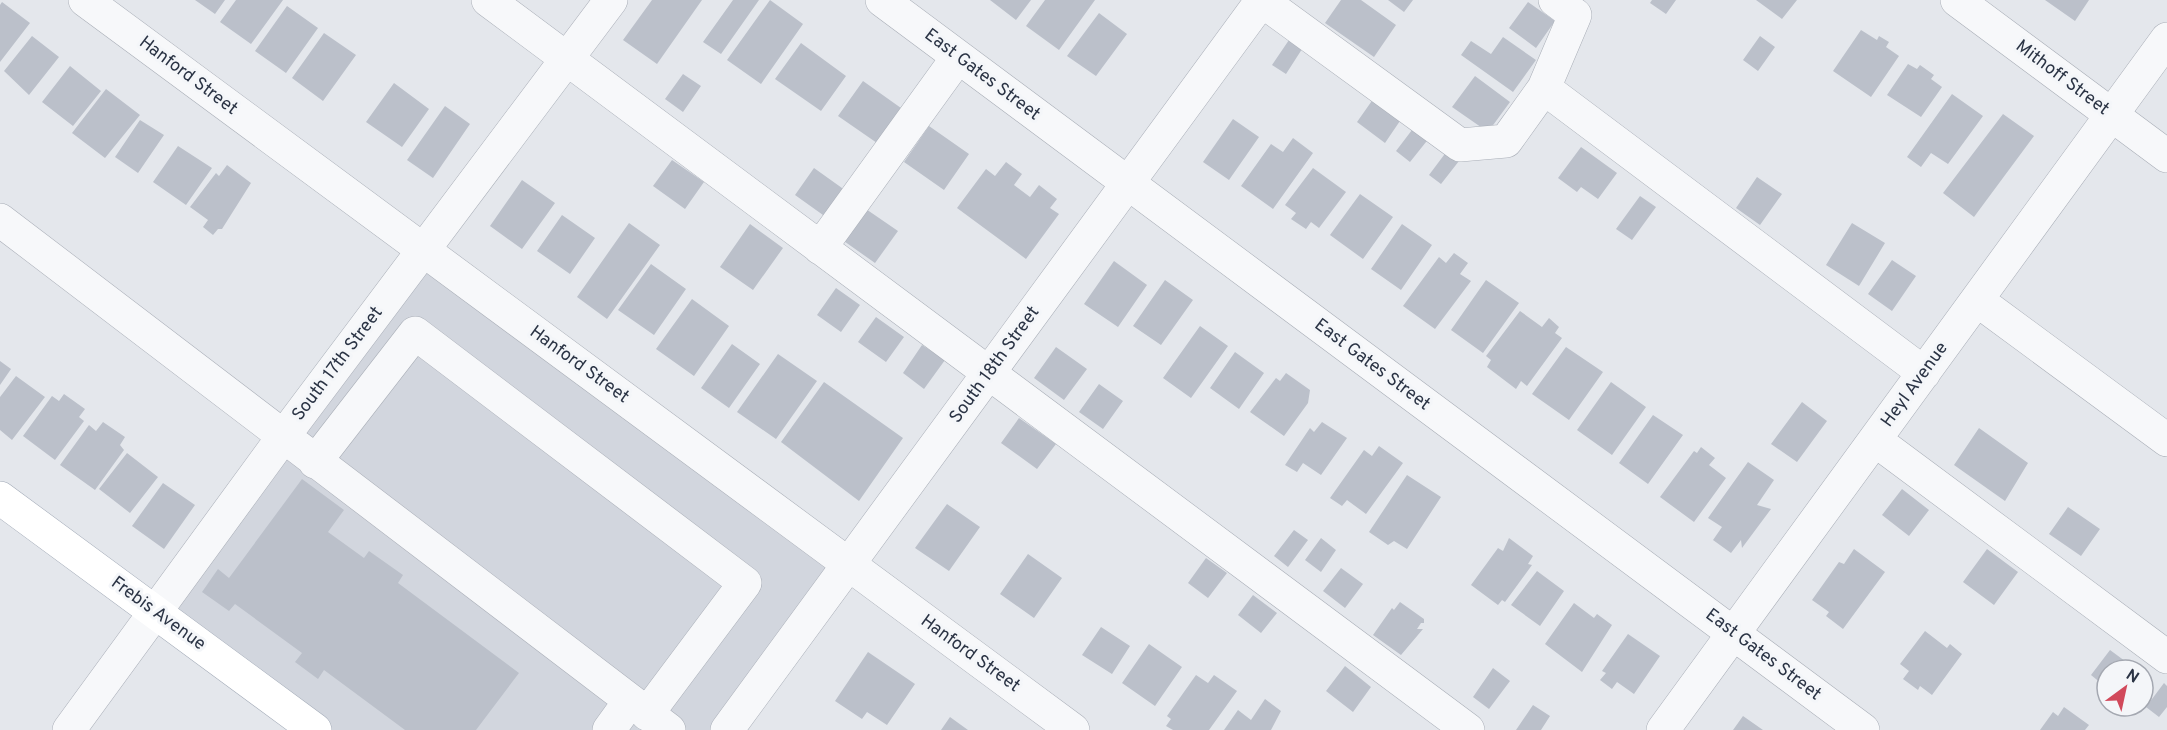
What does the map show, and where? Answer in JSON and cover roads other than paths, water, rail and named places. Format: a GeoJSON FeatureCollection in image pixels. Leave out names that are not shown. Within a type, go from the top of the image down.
{"type":"FeatureCollection","features":[{"type":"Feature","properties":{"kind":"main road","name":"Frebis Avenue"},"geometry":{"type":"LineString","coordinates":[[0,498],[315,730]]}},
{"type":"Feature","properties":{"kind":"street","name":"Hanford Street"},"geometry":{"type":"LineString","coordinates":[[85,0],[1073,730]]}},
{"type":"Feature","properties":{"kind":"street"},"geometry":{"type":"LineString","coordinates":[[488,0],[1468,730]]}},
{"type":"Feature","properties":{"kind":"street","name":"South 17th Street"},"geometry":{"type":"LineString","coordinates":[[69,730],[283,437],[610,0]]}},
{"type":"Feature","properties":{"kind":"street","name":"East Gates Street"},"geometry":{"type":"LineString","coordinates":[[882,0],[1863,730]]}},
{"type":"Feature","properties":{"kind":"street"},"geometry":{"type":"LineString","coordinates":[[1262,0],[1460,145],[1506,141],[1544,88],[1575,15],[1555,0]]}},
{"type":"Feature","properties":{"kind":"street","name":"South 18th Street"},"geometry":{"type":"LineString","coordinates":[[727,730],[1262,0]]}},
{"type":"Feature","properties":{"kind":"street","name":"Mithoff Street"},"geometry":{"type":"LineString","coordinates":[[1957,0],[2167,156]]}},
{"type":"Feature","properties":{"kind":"street","name":"Heyl Avenue"},"geometry":{"type":"LineString","coordinates":[[1663,730],[2167,39]]}},
{"type":"Feature","properties":{"kind":"street"},"geometry":{"type":"LineString","coordinates":[[820,248],[958,57]]}},
{"type":"Feature","properties":{"kind":"street"},"geometry":{"type":"LineString","coordinates":[[1544,88],[1924,373]]}},
{"type":"Feature","properties":{"kind":"street"},"geometry":{"type":"LineString","coordinates":[[0,220],[648,715]]}},
{"type":"Feature","properties":{"kind":"street"},"geometry":{"type":"LineString","coordinates":[[1977,300],[2167,440]]}},
{"type":"Feature","properties":{"kind":"street"},"geometry":{"type":"LineString","coordinates":[[315,462],[415,333],[745,583],[648,715],[609,730]]}},
{"type":"Feature","properties":{"kind":"street"},"geometry":{"type":"LineString","coordinates":[[1875,440],[2167,657]]}}]}
